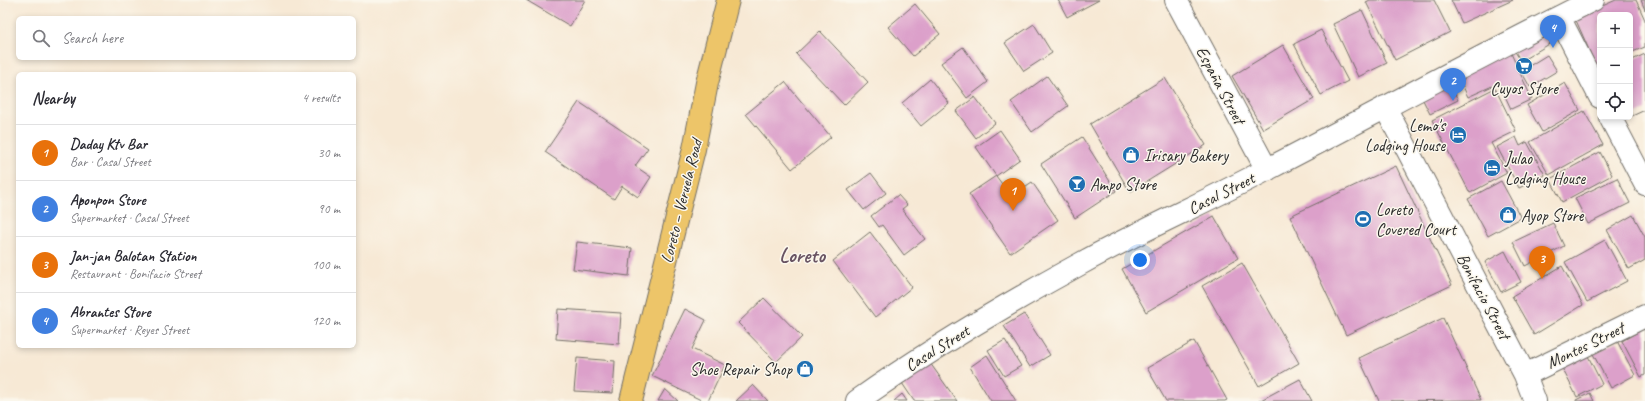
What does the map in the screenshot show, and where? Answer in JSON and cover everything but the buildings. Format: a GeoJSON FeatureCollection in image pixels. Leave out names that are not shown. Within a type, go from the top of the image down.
{"type":"FeatureCollection","features":[{"type":"Feature","properties":{"kind":"main road","name":"Loreto – Veruela Road"},"geometry":{"type":"LineString","coordinates":[[631,401],[694,150],[707,83],[728,0]]}},
{"type":"Feature","properties":{"kind":"street","name":"España Street"},"geometry":{"type":"LineString","coordinates":[[1176,0],[1267,170]]}},
{"type":"Feature","properties":{"kind":"street","name":"Casal Street"},"geometry":{"type":"LineString","coordinates":[[857,401],[895,374],[968,328],[1074,267],[1267,170],[1385,107],[1593,0]]}},
{"type":"Feature","properties":{"kind":"street"},"geometry":{"type":"LineString","coordinates":[[1559,17],[1597,91]]}},
{"type":"Feature","properties":{"kind":"street","name":"Bonifacio Street"},"geometry":{"type":"LineString","coordinates":[[1385,107],[1525,375],[1535,401]]}},
{"type":"Feature","properties":{"kind":"street"},"geometry":{"type":"LineString","coordinates":[[1612,120],[1645,184]]}},
{"type":"Feature","properties":{"kind":"street","name":"Montes Street"},"geometry":{"type":"LineString","coordinates":[[1525,375],[1645,316]]}},
{"type":"Feature","properties":{"kind":"place","name":"Abrantes Store"},"geometry":{"type":"Point","coordinates":[1553,48]}},
{"type":"Feature","properties":{"kind":"place","name":"Cuyos Store"},"geometry":{"type":"Point","coordinates":[1524,66]}},
{"type":"Feature","properties":{"kind":"place","name":"Aponpon Store"},"geometry":{"type":"Point","coordinates":[1453,101]}},
{"type":"Feature","properties":{"kind":"place","name":"Lemo's Lodging House"},"geometry":{"type":"Point","coordinates":[1458,135]}},
{"type":"Feature","properties":{"kind":"place","name":"Irisary Bakery"},"geometry":{"type":"Point","coordinates":[1131,155]}},
{"type":"Feature","properties":{"kind":"place","name":"Julao Lodging House"},"geometry":{"type":"Point","coordinates":[1492,168]}},
{"type":"Feature","properties":{"kind":"place","name":"Ampo Store"},"geometry":{"type":"Point","coordinates":[1077,184]}},
{"type":"Feature","properties":{"kind":"place","name":"Daday Ktv Bar"},"geometry":{"type":"Point","coordinates":[1013,211]}},
{"type":"Feature","properties":{"kind":"place","name":"Ayop Store"},"geometry":{"type":"Point","coordinates":[1508,215]}},
{"type":"Feature","properties":{"kind":"place","name":"Loreto Covered Court"},"geometry":{"type":"Point","coordinates":[1363,219]}},
{"type":"Feature","properties":{"kind":"place","name":"Jan-jan Balotan Station"},"geometry":{"type":"Point","coordinates":[1542,279]}},
{"type":"Feature","properties":{"kind":"place","name":"Shoe Repair Shop"},"geometry":{"type":"Point","coordinates":[805,369]}},
{"type":"Feature","properties":{"kind":"district","name":"Loreto"},"geometry":{"type":"Point","coordinates":[802,255]}}]}
